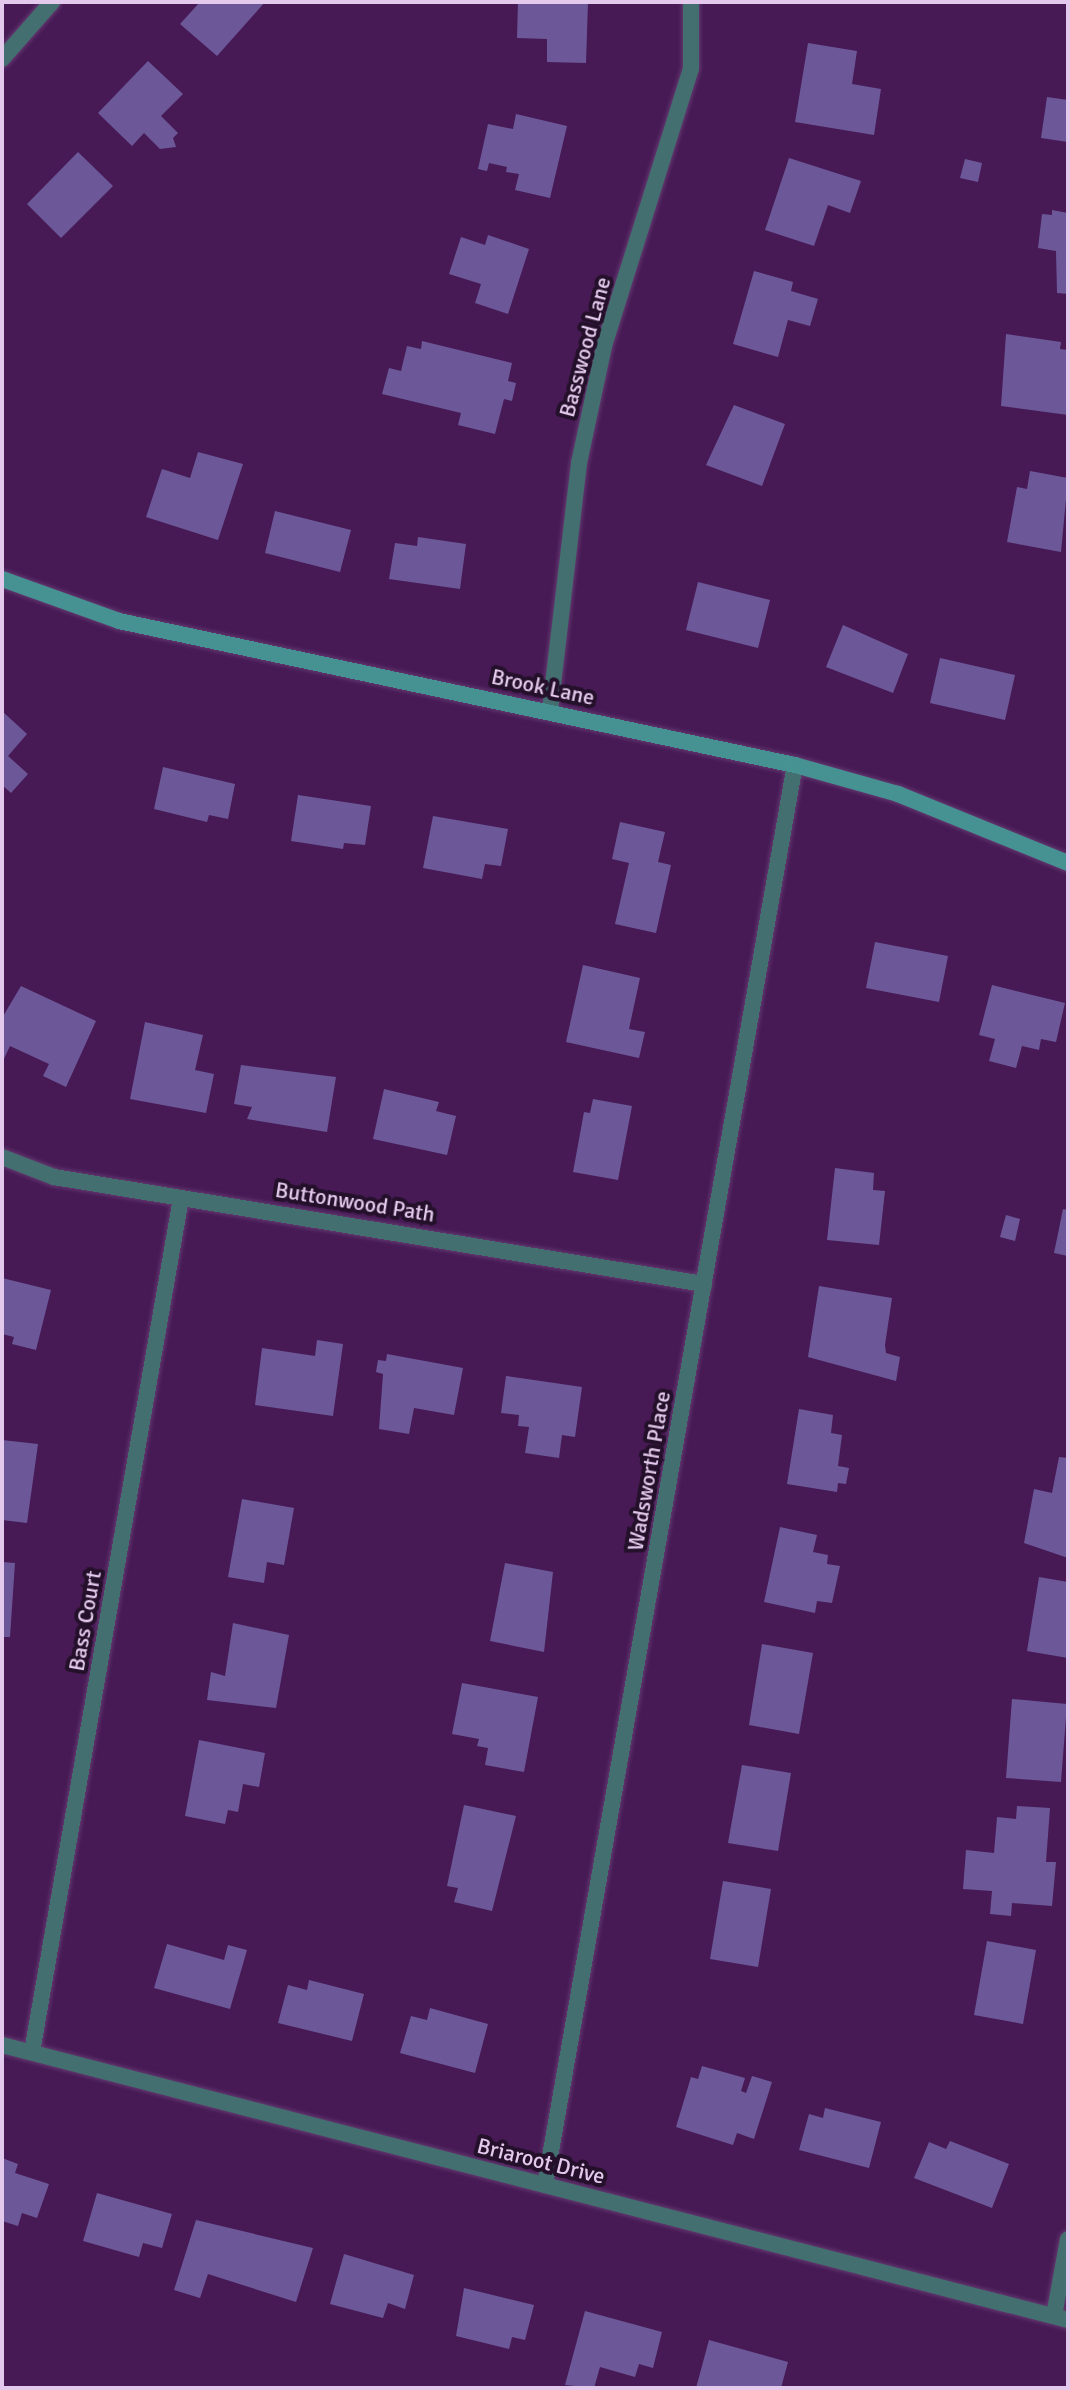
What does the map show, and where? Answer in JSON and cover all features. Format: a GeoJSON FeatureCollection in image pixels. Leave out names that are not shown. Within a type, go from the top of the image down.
{"type":"FeatureCollection","features":[{"type":"Feature","properties":{"kind":"street"},"geometry":{"type":"LineString","coordinates":[[2,59],[52,2]]}},
{"type":"Feature","properties":{"kind":"street","name":"Basswood Lane"},"geometry":{"type":"LineString","coordinates":[[550,710],[579,463],[604,346],[691,69],[691,2]]}},
{"type":"Feature","properties":{"kind":"street","name":"Brook Lane"},"geometry":{"type":"LineString","coordinates":[[2,579],[119,621],[550,710],[795,765],[898,794],[1068,863]]}},
{"type":"Feature","properties":{"kind":"street","name":"Wadsworth Place"},"geometry":{"type":"LineString","coordinates":[[545,2185],[795,765]]}},
{"type":"Feature","properties":{"kind":"street","name":"Buttonwood Path"},"geometry":{"type":"LineString","coordinates":[[2,1157],[54,1177],[704,1284]]}},
{"type":"Feature","properties":{"kind":"street","name":"Bass Court"},"geometry":{"type":"LineString","coordinates":[[32,2052],[181,1198]]}},
{"type":"Feature","properties":{"kind":"street","name":"Briaroot Drive"},"geometry":{"type":"LineString","coordinates":[[2,2045],[1061,2318]]}},
{"type":"Feature","properties":{"kind":"street"},"geometry":{"type":"LineString","coordinates":[[1061,2318],[1068,2239]]}},
{"type":"Feature","properties":{"kind":"building"},"geometry":{"type":"Polygon","coordinates":[[[200,2],[265,2],[217,56],[180,24],[200,2]]]}},
{"type":"Feature","properties":{"kind":"building"},"geometry":{"type":"Polygon","coordinates":[[[518,2],[588,2],[586,63],[547,62],[547,39],[517,38],[518,2]]]}},
{"type":"Feature","properties":{"kind":"building"},"geometry":{"type":"Polygon","coordinates":[[[808,43],[857,51],[852,84],[881,89],[874,135],[795,122],[808,43]]]}},
{"type":"Feature","properties":{"kind":"building"},"geometry":{"type":"Polygon","coordinates":[[[148,61],[183,94],[161,116],[178,133],[173,138],[176,147],[160,149],[144,133],[132,146],[98,113],[148,61]]]}},
{"type":"Feature","properties":{"kind":"building"},"geometry":{"type":"Polygon","coordinates":[[[1047,97],[1068,100],[1068,142],[1041,138],[1047,97]]]}},
{"type":"Feature","properties":{"kind":"building"},"geometry":{"type":"Polygon","coordinates":[[[516,114],[567,126],[550,198],[515,190],[519,174],[506,172],[507,167],[489,163],[487,171],[478,169],[488,124],[513,129],[516,114]]]}},
{"type":"Feature","properties":{"kind":"building"},"geometry":{"type":"Polygon","coordinates":[[[78,152],[113,186],[61,238],[27,204],[78,152]]]}},
{"type":"Feature","properties":{"kind":"building"},"geometry":{"type":"Polygon","coordinates":[[[789,158],[861,181],[850,213],[828,205],[814,246],[765,230],[789,158]]]}},
{"type":"Feature","properties":{"kind":"building"},"geometry":{"type":"Polygon","coordinates":[[[965,159],[982,163],[978,182],[960,178],[965,159]]]}},
{"type":"Feature","properties":{"kind":"building"},"geometry":{"type":"Polygon","coordinates":[[[1052,210],[1068,213],[1068,294],[1057,293],[1056,251],[1038,248],[1042,214],[1052,215],[1052,210]]]}},
{"type":"Feature","properties":{"kind":"building"},"geometry":{"type":"Polygon","coordinates":[[[488,235],[529,249],[508,314],[475,303],[481,284],[449,274],[461,237],[485,245],[488,235]]]}},
{"type":"Feature","properties":{"kind":"building"},"geometry":{"type":"Polygon","coordinates":[[[754,271],[793,282],[791,291],[818,299],[810,326],[788,320],[778,357],[733,344],[754,271]]]}},
{"type":"Feature","properties":{"kind":"building"},"geometry":{"type":"Polygon","coordinates":[[[1006,334],[1061,342],[1060,349],[1068,350],[1068,415],[1001,406],[1006,334]]]}},
{"type":"Feature","properties":{"kind":"building"},"geometry":{"type":"Polygon","coordinates":[[[422,341],[512,363],[508,381],[516,383],[512,401],[504,399],[495,434],[458,425],[461,413],[382,394],[389,368],[401,371],[407,346],[421,349],[422,341]]]}},
{"type":"Feature","properties":{"kind":"building"},"geometry":{"type":"Polygon","coordinates":[[[734,405],[785,424],[762,486],[706,465],[734,405]]]}},
{"type":"Feature","properties":{"kind":"building"},"geometry":{"type":"Polygon","coordinates":[[[198,452],[243,464],[218,540],[146,517],[162,469],[190,478],[198,452]]]}},
{"type":"Feature","properties":{"kind":"building"},"geometry":{"type":"Polygon","coordinates":[[[1030,471],[1068,478],[1061,552],[1007,542],[1017,487],[1027,489],[1030,471]]]}},
{"type":"Feature","properties":{"kind":"building"},"geometry":{"type":"Polygon","coordinates":[[[275,511],[351,530],[340,572],[265,553],[275,511]]]}},
{"type":"Feature","properties":{"kind":"building"},"geometry":{"type":"Polygon","coordinates":[[[418,537],[466,544],[460,589],[389,579],[395,543],[417,546],[418,537]]]}},
{"type":"Feature","properties":{"kind":"building"},"geometry":{"type":"Polygon","coordinates":[[[698,582],[770,600],[758,648],[686,630],[698,582]]]}},
{"type":"Feature","properties":{"kind":"building"},"geometry":{"type":"Polygon","coordinates":[[[843,625],[908,654],[893,693],[826,667],[843,625]]]}},
{"type":"Feature","properties":{"kind":"building"},"geometry":{"type":"Polygon","coordinates":[[[940,658],[1015,675],[1005,720],[930,703],[940,658]]]}},
{"type":"Feature","properties":{"kind":"building"},"geometry":{"type":"Polygon","coordinates":[[[2,711],[27,734],[8,756],[28,774],[11,793],[2,785],[2,711]]]}},
{"type":"Feature","properties":{"kind":"building"},"geometry":{"type":"Polygon","coordinates":[[[163,767],[235,784],[228,819],[209,815],[207,822],[154,809],[163,767]]]}},
{"type":"Feature","properties":{"kind":"building"},"geometry":{"type":"Polygon","coordinates":[[[298,795],[371,806],[365,845],[344,843],[343,849],[291,841],[298,795]]]}},
{"type":"Feature","properties":{"kind":"building"},"geometry":{"type":"Polygon","coordinates":[[[433,816],[508,829],[501,866],[485,864],[482,879],[423,868],[433,816]]]}},
{"type":"Feature","properties":{"kind":"building"},"geometry":{"type":"Polygon","coordinates":[[[620,822],[665,832],[658,862],[671,865],[656,933],[615,924],[629,863],[612,859],[620,822]]]}},
{"type":"Feature","properties":{"kind":"building"},"geometry":{"type":"Polygon","coordinates":[[[875,942],[948,956],[939,1002],[866,988],[875,942]]]}},
{"type":"Feature","properties":{"kind":"building"},"geometry":{"type":"Polygon","coordinates":[[[583,965],[640,978],[629,1029],[645,1032],[639,1058],[566,1042],[583,965]]]}},
{"type":"Feature","properties":{"kind":"building"},"geometry":{"type":"Polygon","coordinates":[[[992,985],[1065,1003],[1056,1042],[1041,1039],[1039,1050],[1022,1046],[1016,1068],[989,1061],[995,1039],[979,1035],[992,985]]]}},
{"type":"Feature","properties":{"kind":"building"},"geometry":{"type":"Polygon","coordinates":[[[21,986],[96,1021],[66,1087],[43,1076],[49,1064],[10,1046],[2,1063],[2,1018],[21,986]]]}},
{"type":"Feature","properties":{"kind":"building"},"geometry":{"type":"Polygon","coordinates":[[[145,1022],[203,1035],[195,1070],[214,1074],[206,1113],[130,1099],[145,1022]]]}},
{"type":"Feature","properties":{"kind":"building"},"geometry":{"type":"Polygon","coordinates":[[[241,1065],[336,1077],[327,1132],[247,1119],[252,1107],[234,1104],[241,1065]]]}},
{"type":"Feature","properties":{"kind":"building"},"geometry":{"type":"Polygon","coordinates":[[[384,1089],[439,1102],[436,1111],[456,1116],[447,1155],[373,1139],[384,1089]]]}},
{"type":"Feature","properties":{"kind":"building"},"geometry":{"type":"Polygon","coordinates":[[[593,1099],[632,1106],[618,1180],[573,1172],[584,1112],[590,1113],[593,1099]]]}},
{"type":"Feature","properties":{"kind":"building"},"geometry":{"type":"Polygon","coordinates":[[[835,1168],[874,1173],[873,1190],[885,1191],[879,1245],[827,1240],[835,1168]]]}},
{"type":"Feature","properties":{"kind":"building"},"geometry":{"type":"Polygon","coordinates":[[[1063,1209],[1068,1210],[1068,1256],[1054,1253],[1063,1209]]]}},
{"type":"Feature","properties":{"kind":"building"},"geometry":{"type":"Polygon","coordinates":[[[1006,1215],[1020,1219],[1015,1241],[1000,1237],[1006,1215]]]}},
{"type":"Feature","properties":{"kind":"building"},"geometry":{"type":"Polygon","coordinates":[[[2,1278],[51,1290],[36,1350],[12,1344],[14,1337],[2,1334],[2,1278]]]}},
{"type":"Feature","properties":{"kind":"building"},"geometry":{"type":"Polygon","coordinates":[[[819,1286],[892,1298],[885,1345],[886,1353],[900,1357],[896,1381],[808,1357],[819,1286]]]}},
{"type":"Feature","properties":{"kind":"building"},"geometry":{"type":"Polygon","coordinates":[[[317,1340],[343,1344],[333,1416],[255,1405],[262,1348],[315,1356],[317,1340]]]}},
{"type":"Feature","properties":{"kind":"building"},"geometry":{"type":"Polygon","coordinates":[[[387,1354],[463,1368],[454,1415],[414,1408],[409,1434],[379,1429],[383,1374],[376,1372],[378,1360],[386,1361],[387,1354]]]}},
{"type":"Feature","properties":{"kind":"building"},"geometry":{"type":"Polygon","coordinates":[[[506,1376],[582,1387],[575,1437],[562,1435],[559,1458],[525,1453],[529,1427],[518,1426],[519,1415],[501,1413],[506,1376]]]}},
{"type":"Feature","properties":{"kind":"building"},"geometry":{"type":"Polygon","coordinates":[[[799,1409],[833,1415],[831,1433],[842,1435],[838,1466],[849,1468],[846,1484],[838,1483],[837,1492],[787,1484],[799,1409]]]}},
{"type":"Feature","properties":{"kind":"building"},"geometry":{"type":"Polygon","coordinates":[[[2,1440],[38,1444],[27,1523],[2,1520],[2,1440]]]}},
{"type":"Feature","properties":{"kind":"building"},"geometry":{"type":"Polygon","coordinates":[[[1059,1457],[1068,1458],[1068,1558],[1024,1543],[1034,1489],[1052,1493],[1059,1457]]]}},
{"type":"Feature","properties":{"kind":"building"},"geometry":{"type":"Polygon","coordinates":[[[242,1499],[294,1508],[284,1565],[267,1562],[264,1583],[228,1577],[242,1499]]]}},
{"type":"Feature","properties":{"kind":"building"},"geometry":{"type":"Polygon","coordinates":[[[780,1527],[817,1535],[813,1552],[828,1555],[827,1564],[840,1566],[832,1603],[817,1601],[815,1613],[764,1602],[780,1527]]]}},
{"type":"Feature","properties":{"kind":"building"},"geometry":{"type":"Polygon","coordinates":[[[2,1562],[15,1563],[10,1637],[2,1637],[2,1562]]]}},
{"type":"Feature","properties":{"kind":"building"},"geometry":{"type":"Polygon","coordinates":[[[505,1563],[553,1572],[544,1652],[490,1641],[505,1563]]]}},
{"type":"Feature","properties":{"kind":"building"},"geometry":{"type":"Polygon","coordinates":[[[1039,1577],[1068,1582],[1068,1658],[1027,1651],[1039,1577]]]}},
{"type":"Feature","properties":{"kind":"building"},"geometry":{"type":"Polygon","coordinates":[[[233,1623],[289,1635],[276,1708],[207,1700],[211,1672],[225,1676],[233,1623]]]}},
{"type":"Feature","properties":{"kind":"building"},"geometry":{"type":"Polygon","coordinates":[[[762,1644],[813,1653],[799,1734],[749,1725],[762,1644]]]}},
{"type":"Feature","properties":{"kind":"building"},"geometry":{"type":"Polygon","coordinates":[[[462,1683],[538,1697],[524,1772],[485,1765],[488,1748],[477,1746],[479,1739],[452,1734],[462,1683]]]}},
{"type":"Feature","properties":{"kind":"building"},"geometry":{"type":"Polygon","coordinates":[[[1012,1699],[1067,1704],[1061,1782],[1006,1778],[1012,1699]]]}},
{"type":"Feature","properties":{"kind":"building"},"geometry":{"type":"Polygon","coordinates":[[[199,1740],[265,1753],[259,1787],[243,1784],[238,1812],[228,1810],[225,1824],[185,1816],[199,1740]]]}},
{"type":"Feature","properties":{"kind":"building"},"geometry":{"type":"Polygon","coordinates":[[[742,1765],[791,1773],[778,1851],[728,1843],[742,1765]]]}},
{"type":"Feature","properties":{"kind":"building"},"geometry":{"type":"Polygon","coordinates":[[[464,1805],[516,1816],[492,1911],[454,1902],[458,1888],[447,1886],[464,1805]]]}},
{"type":"Feature","properties":{"kind":"building"},"geometry":{"type":"Polygon","coordinates":[[[1017,1806],[1050,1808],[1046,1862],[1056,1862],[1052,1906],[1012,1903],[1011,1916],[990,1914],[992,1891],[963,1889],[966,1850],[994,1853],[997,1817],[1016,1819],[1017,1806]]]}},
{"type":"Feature","properties":{"kind":"building"},"geometry":{"type":"Polygon","coordinates":[[[723,1881],[771,1889],[758,1967],[710,1959],[723,1881]]]}},
{"type":"Feature","properties":{"kind":"building"},"geometry":{"type":"Polygon","coordinates":[[[987,1941],[1036,1950],[1023,2024],[974,2015],[987,1941]]]}},
{"type":"Feature","properties":{"kind":"building"},"geometry":{"type":"Polygon","coordinates":[[[167,1944],[224,1960],[228,1945],[247,1950],[230,2009],[154,1988],[167,1944]]]}},
{"type":"Feature","properties":{"kind":"building"},"geometry":{"type":"Polygon","coordinates":[[[309,1980],[364,1994],[352,2041],[278,2023],[288,1985],[307,1990],[309,1980]]]}},
{"type":"Feature","properties":{"kind":"building"},"geometry":{"type":"Polygon","coordinates":[[[430,2008],[488,2024],[475,2073],[400,2053],[411,2016],[427,2020],[430,2008]]]}},
{"type":"Feature","properties":{"kind":"building"},"geometry":{"type":"Polygon","coordinates":[[[702,2066],[745,2078],[741,2091],[746,2093],[752,2076],[772,2082],[754,2139],[737,2133],[733,2145],[676,2127],[691,2077],[698,2079],[702,2066]]]}},
{"type":"Feature","properties":{"kind":"building"},"geometry":{"type":"Polygon","coordinates":[[[825,2108],[881,2122],[869,2168],[799,2150],[809,2114],[823,2118],[825,2108]]]}},
{"type":"Feature","properties":{"kind":"building"},"geometry":{"type":"Polygon","coordinates":[[[950,2141],[1009,2164],[992,2208],[914,2178],[929,2142],[946,2149],[950,2141]]]}},
{"type":"Feature","properties":{"kind":"building"},"geometry":{"type":"Polygon","coordinates":[[[2,2158],[18,2164],[15,2173],[49,2184],[37,2218],[22,2213],[18,2226],[2,2221],[2,2158]]]}},
{"type":"Feature","properties":{"kind":"building"},"geometry":{"type":"Polygon","coordinates":[[[97,2193],[172,2214],[162,2248],[143,2243],[139,2257],[83,2241],[97,2193]]]}},
{"type":"Feature","properties":{"kind":"building"},"geometry":{"type":"Polygon","coordinates":[[[196,2220],[313,2248],[296,2302],[208,2274],[200,2298],[174,2290],[196,2220]]]}},
{"type":"Feature","properties":{"kind":"building"},"geometry":{"type":"Polygon","coordinates":[[[344,2254],[414,2275],[405,2309],[388,2303],[383,2318],[330,2304],[344,2254]]]}},
{"type":"Feature","properties":{"kind":"building"},"geometry":{"type":"Polygon","coordinates":[[[464,2288],[534,2305],[525,2340],[512,2337],[509,2349],[456,2336],[464,2288]]]}},
{"type":"Feature","properties":{"kind":"building"},"geometry":{"type":"Polygon","coordinates":[[[585,2311],[662,2332],[653,2368],[639,2364],[635,2377],[600,2367],[594,2388],[565,2385],[585,2311]]]}},
{"type":"Feature","properties":{"kind":"building"},"geometry":{"type":"Polygon","coordinates":[[[709,2340],[788,2362],[781,2388],[696,2388],[709,2340]]]}}]}
